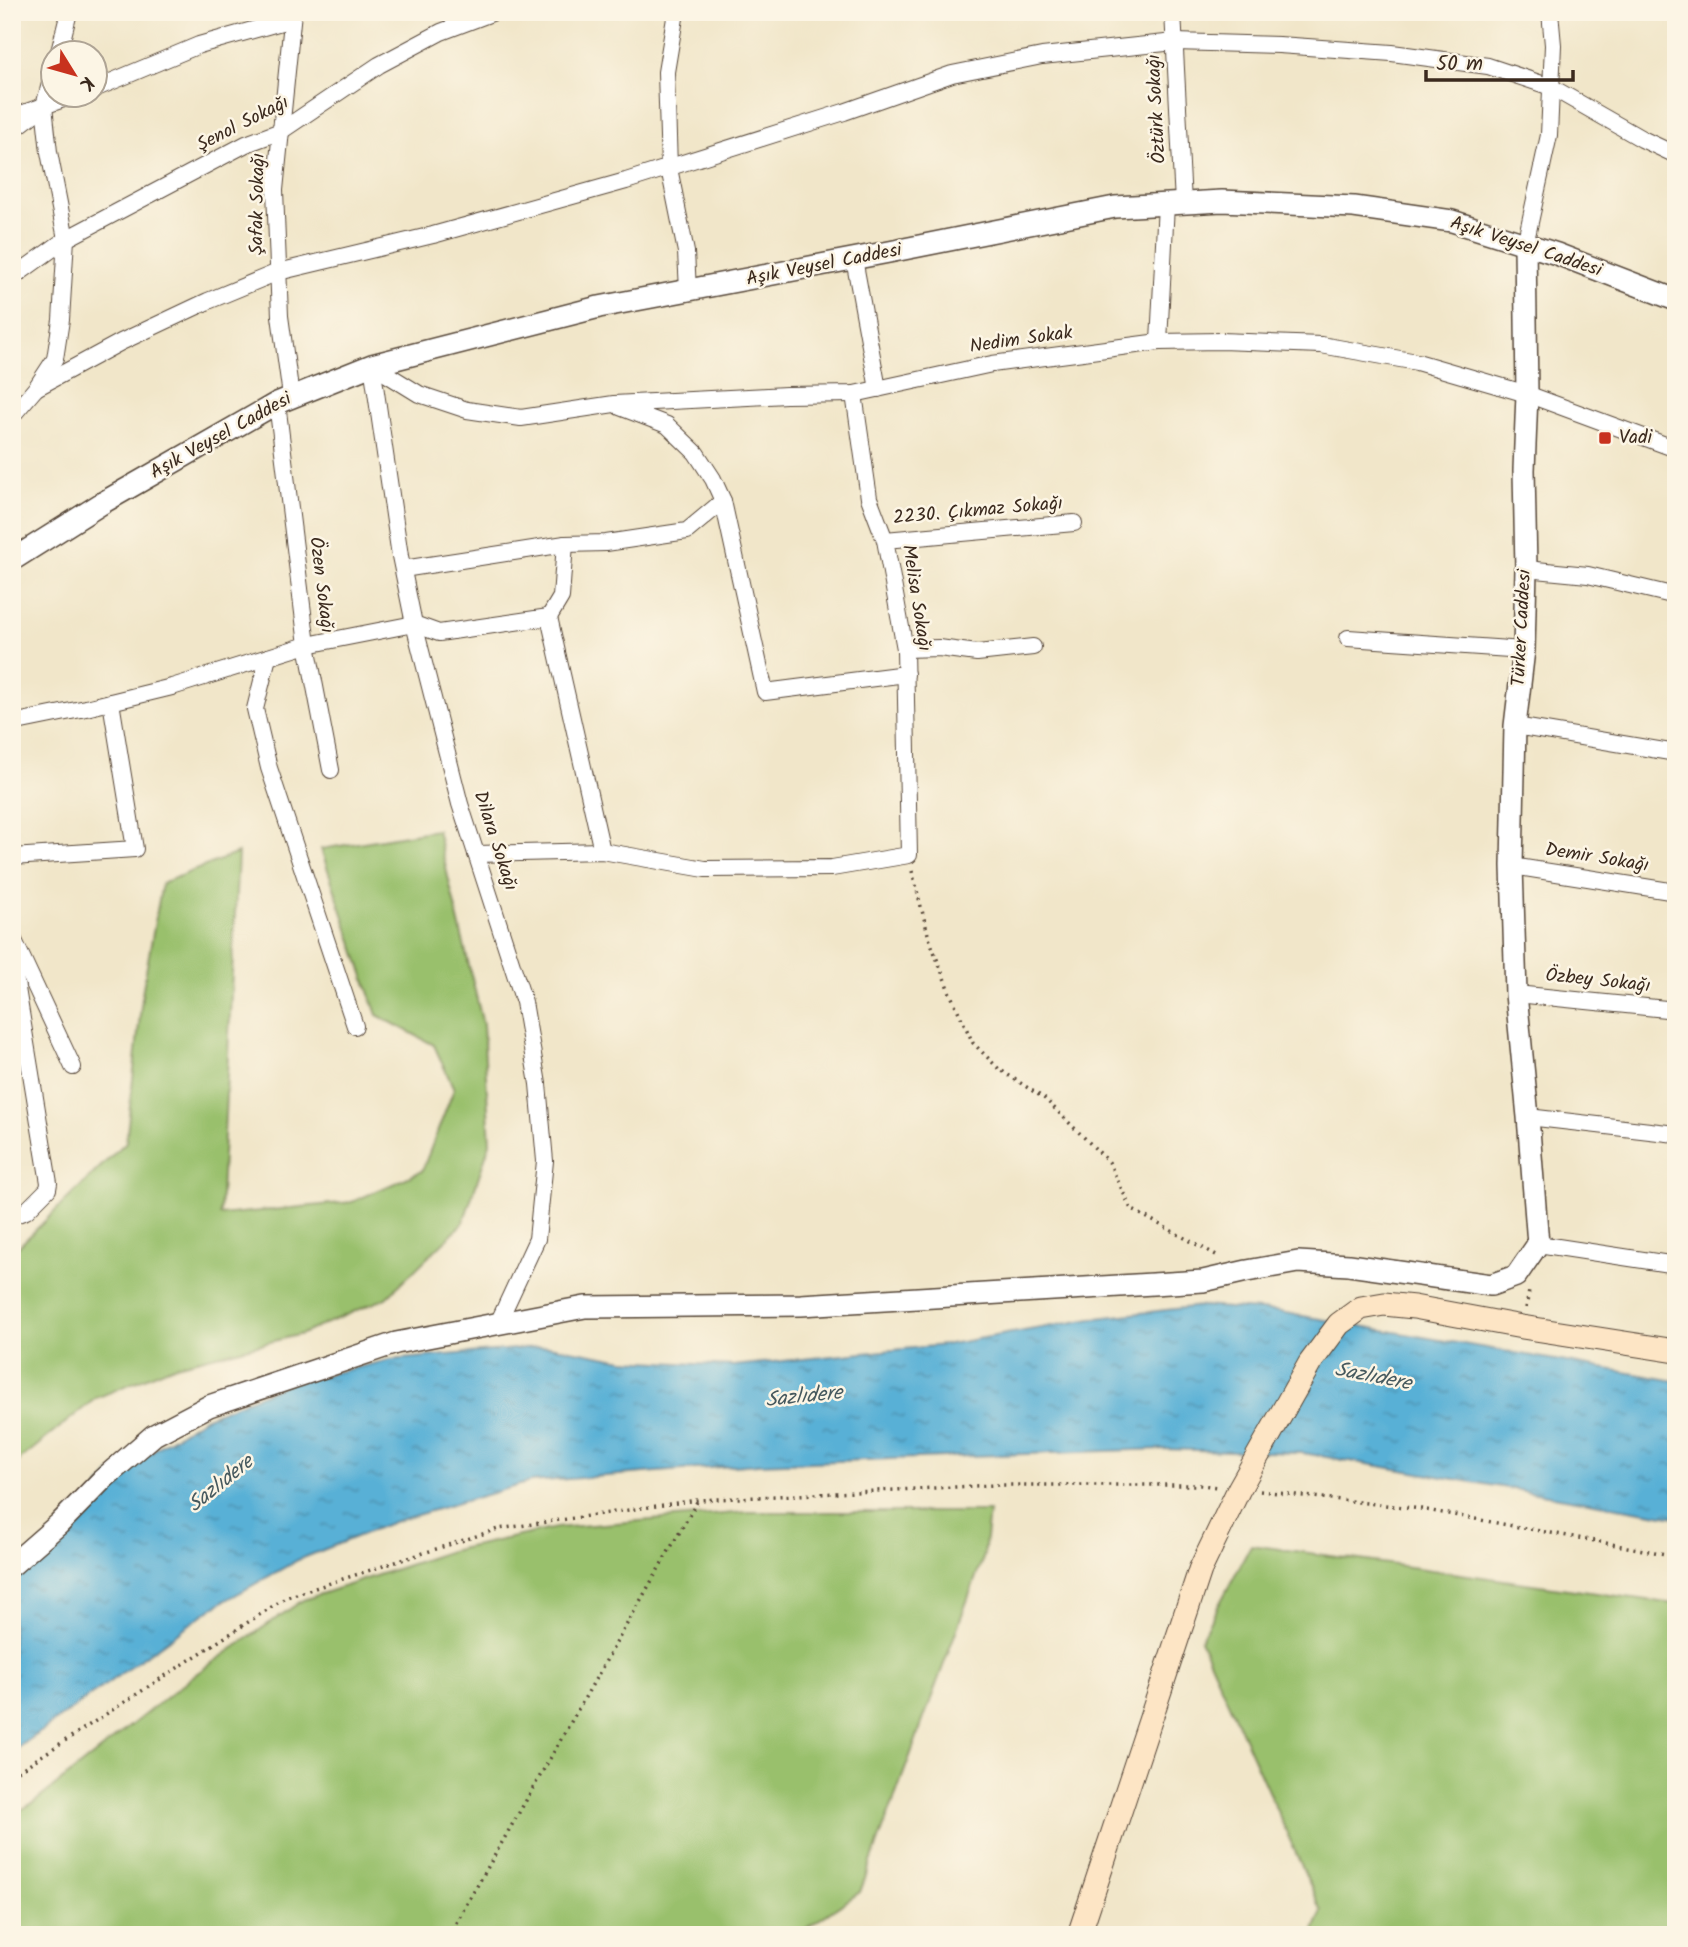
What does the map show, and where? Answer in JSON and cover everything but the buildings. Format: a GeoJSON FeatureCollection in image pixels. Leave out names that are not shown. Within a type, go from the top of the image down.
{"type":"FeatureCollection","features":[{"type":"Feature","properties":{"kind":"main road"},"geometry":{"type":"LineString","coordinates":[[1079,1935],[1200,1570],[1239,1489],[1287,1403],[1339,1324],[1361,1308],[1384,1304],[1676,1351]]}},
{"type":"Feature","properties":{"kind":"street"},"geometry":{"type":"LineString","coordinates":[[62,38],[69,12]]}},
{"type":"Feature","properties":{"kind":"street","name":"Şenol Sokağı"},"geometry":{"type":"LineString","coordinates":[[12,278],[66,239],[246,144],[281,131],[379,65],[441,32],[494,12]]}},
{"type":"Feature","properties":{"kind":"street"},"geometry":{"type":"LineString","coordinates":[[676,12],[666,72],[670,168],[686,252],[688,290]]}},
{"type":"Feature","properties":{"kind":"street","name":"Öztürk Sokağı"},"geometry":{"type":"LineString","coordinates":[[1159,342],[1175,204],[1173,12]]}},
{"type":"Feature","properties":{"kind":"street","name":"Türker Caddesi"},"geometry":{"type":"LineString","coordinates":[[1538,1244],[1516,994],[1512,866],[1516,726],[1524,650],[1526,569],[1525,245],[1549,135],[1553,45],[1550,12]]}},
{"type":"Feature","properties":{"kind":"street"},"geometry":{"type":"LineString","coordinates":[[108,83],[199,45],[292,15]]}},
{"type":"Feature","properties":{"kind":"street","name":"Şafak Sokağı"},"geometry":{"type":"LineString","coordinates":[[284,399],[275,190],[292,15]]}},
{"type":"Feature","properties":{"kind":"street"},"geometry":{"type":"LineString","coordinates":[[36,388],[121,342],[278,272],[433,235],[670,168],[952,74],[1042,56],[1175,43],[1279,45],[1392,53],[1488,66],[1551,87],[1642,139],[1676,155]]}},
{"type":"Feature","properties":{"kind":"street"},"geometry":{"type":"LineString","coordinates":[[12,117],[38,108]]}},
{"type":"Feature","properties":{"kind":"street"},"geometry":{"type":"LineString","coordinates":[[12,131],[41,108]]}},
{"type":"Feature","properties":{"kind":"street"},"geometry":{"type":"LineString","coordinates":[[12,416],[36,388],[55,359],[61,320],[66,239],[49,152],[44,108]]}},
{"type":"Feature","properties":{"kind":"street","name":"Aşık Veysel Caddesi"},"geometry":{"type":"LineString","coordinates":[[12,560],[104,502],[284,399],[372,365],[600,307],[1115,207],[1222,201],[1354,207],[1452,221],[1557,254],[1676,300]]}},
{"type":"Feature","properties":{"kind":"street"},"geometry":{"type":"LineString","coordinates":[[854,259],[878,389]]}},
{"type":"Feature","properties":{"kind":"street","name":"Nedim Sokak"},"geometry":{"type":"LineString","coordinates":[[372,365],[419,394],[467,410],[521,418],[614,404],[854,394],[992,364],[1159,342],[1221,341],[1321,345],[1417,362],[1527,394],[1676,449]]}},
{"type":"Feature","properties":{"kind":"street","name":"Dilara Sokağı"},"geometry":{"type":"LineString","coordinates":[[372,365],[402,569],[414,624],[460,804],[524,1002],[538,1084],[545,1161],[537,1239],[498,1324]]}},
{"type":"Feature","properties":{"kind":"street","name":"Melisa Sokağı"},"geometry":{"type":"LineString","coordinates":[[854,394],[869,498],[885,540],[905,649],[909,855]]}},
{"type":"Feature","properties":{"kind":"street","name":"Özen Sokağı"},"geometry":{"type":"LineString","coordinates":[[284,399],[307,645],[331,770]]}},
{"type":"Feature","properties":{"kind":"street"},"geometry":{"type":"LineString","coordinates":[[614,404],[667,425],[696,453],[713,479],[723,501],[765,692],[906,674]]}},
{"type":"Feature","properties":{"kind":"street"},"geometry":{"type":"LineString","coordinates":[[402,569],[565,544],[606,543],[687,531],[723,501]]}},
{"type":"Feature","properties":{"kind":"street","name":"2230. Çıkmaz Sokağı"},"geometry":{"type":"LineString","coordinates":[[885,540],[1074,523]]}},
{"type":"Feature","properties":{"kind":"street"},"geometry":{"type":"LineString","coordinates":[[565,544],[561,597],[549,617],[602,852]]}},
{"type":"Feature","properties":{"kind":"street"},"geometry":{"type":"LineString","coordinates":[[1526,569],[1588,575],[1676,596]]}},
{"type":"Feature","properties":{"kind":"street"},"geometry":{"type":"LineString","coordinates":[[12,723],[172,687],[307,645],[414,624],[439,633],[549,617]]}},
{"type":"Feature","properties":{"kind":"street"},"geometry":{"type":"LineString","coordinates":[[1348,638],[1524,650]]}},
{"type":"Feature","properties":{"kind":"street"},"geometry":{"type":"LineString","coordinates":[[905,649],[939,648],[977,653],[1033,647]]}},
{"type":"Feature","properties":{"kind":"street"},"geometry":{"type":"LineString","coordinates":[[268,657],[255,709],[270,768],[355,1026]]}},
{"type":"Feature","properties":{"kind":"street"},"geometry":{"type":"LineString","coordinates":[[12,857],[135,849],[111,702]]}},
{"type":"Feature","properties":{"kind":"street"},"geometry":{"type":"LineString","coordinates":[[1516,726],[1676,753]]}},
{"type":"Feature","properties":{"kind":"street"},"geometry":{"type":"LineString","coordinates":[[476,854],[602,852],[705,869],[832,868],[909,855]]}},
{"type":"Feature","properties":{"kind":"street","name":"Demir Sokağı"},"geometry":{"type":"LineString","coordinates":[[1512,866],[1676,891]]}},
{"type":"Feature","properties":{"kind":"street"},"geometry":{"type":"LineString","coordinates":[[12,936],[73,1067]]}},
{"type":"Feature","properties":{"kind":"street"},"geometry":{"type":"LineString","coordinates":[[12,958],[49,1184],[48,1189],[26,1211],[12,1216]]}},
{"type":"Feature","properties":{"kind":"street","name":"Özbey Sokağı"},"geometry":{"type":"LineString","coordinates":[[1516,994],[1676,1010]]}},
{"type":"Feature","properties":{"kind":"street"},"geometry":{"type":"LineString","coordinates":[[1528,1117],[1676,1134]]}},
{"type":"Feature","properties":{"kind":"street"},"geometry":{"type":"LineString","coordinates":[[12,1565],[154,1435],[209,1406],[396,1343],[585,1307],[827,1303],[1203,1281],[1298,1262],[1349,1265],[1491,1285],[1516,1276],[1538,1244],[1676,1265]]}},
{"type":"Feature","properties":{"kind":"path"},"geometry":{"type":"LineString","coordinates":[[909,855],[929,938],[973,1043],[999,1069],[1045,1099],[1109,1162],[1131,1209],[1247,1271]]}},
{"type":"Feature","properties":{"kind":"path"},"geometry":{"type":"LineString","coordinates":[[12,1775],[288,1597],[498,1529],[698,1500],[994,1485],[1201,1485],[1421,1509],[1676,1556]]}},
{"type":"Feature","properties":{"kind":"path"},"geometry":{"type":"LineString","coordinates":[[449,1935],[698,1500]]}},
{"type":"Feature","properties":{"kind":"green space"},"geometry":{"type":"Polygon","coordinates":[[[437,830],[483,1025],[490,1143],[463,1223],[386,1298],[302,1334],[176,1365],[96,1398],[12,1466],[12,1253],[126,1142],[143,988],[162,883],[238,853],[220,1215],[352,1202],[422,1171],[454,1089],[434,1045],[377,1015],[321,849],[437,830]]]}},
{"type":"Feature","properties":{"kind":"green space"},"geometry":{"type":"Polygon","coordinates":[[[747,1512],[989,1512],[984,1555],[860,1892],[796,1935],[12,1935],[12,1815],[36,1801],[193,1676],[303,1600],[450,1551],[556,1528],[747,1512]]]}},
{"type":"Feature","properties":{"kind":"green space"},"geometry":{"type":"Polygon","coordinates":[[[1251,1545],[1676,1604],[1676,1935],[1312,1935],[1322,1911],[1200,1640],[1251,1545]]]}},
{"type":"Feature","properties":{"kind":"water","name":"Sazlıdere"},"geometry":{"type":"Polygon","coordinates":[[[1201,1306],[1274,1311],[1676,1381],[1676,1517],[1303,1453],[1161,1449],[758,1464],[530,1482],[393,1522],[298,1560],[212,1608],[12,1752],[12,1577],[59,1536],[115,1468],[152,1451],[204,1418],[289,1383],[390,1360],[549,1346],[624,1360],[733,1366],[944,1345],[1097,1318],[1201,1306]]]}},
{"type":"Feature","properties":{"kind":"place","name":"Vadi"},"geometry":{"type":"Point","coordinates":[1605,438]}}]}
